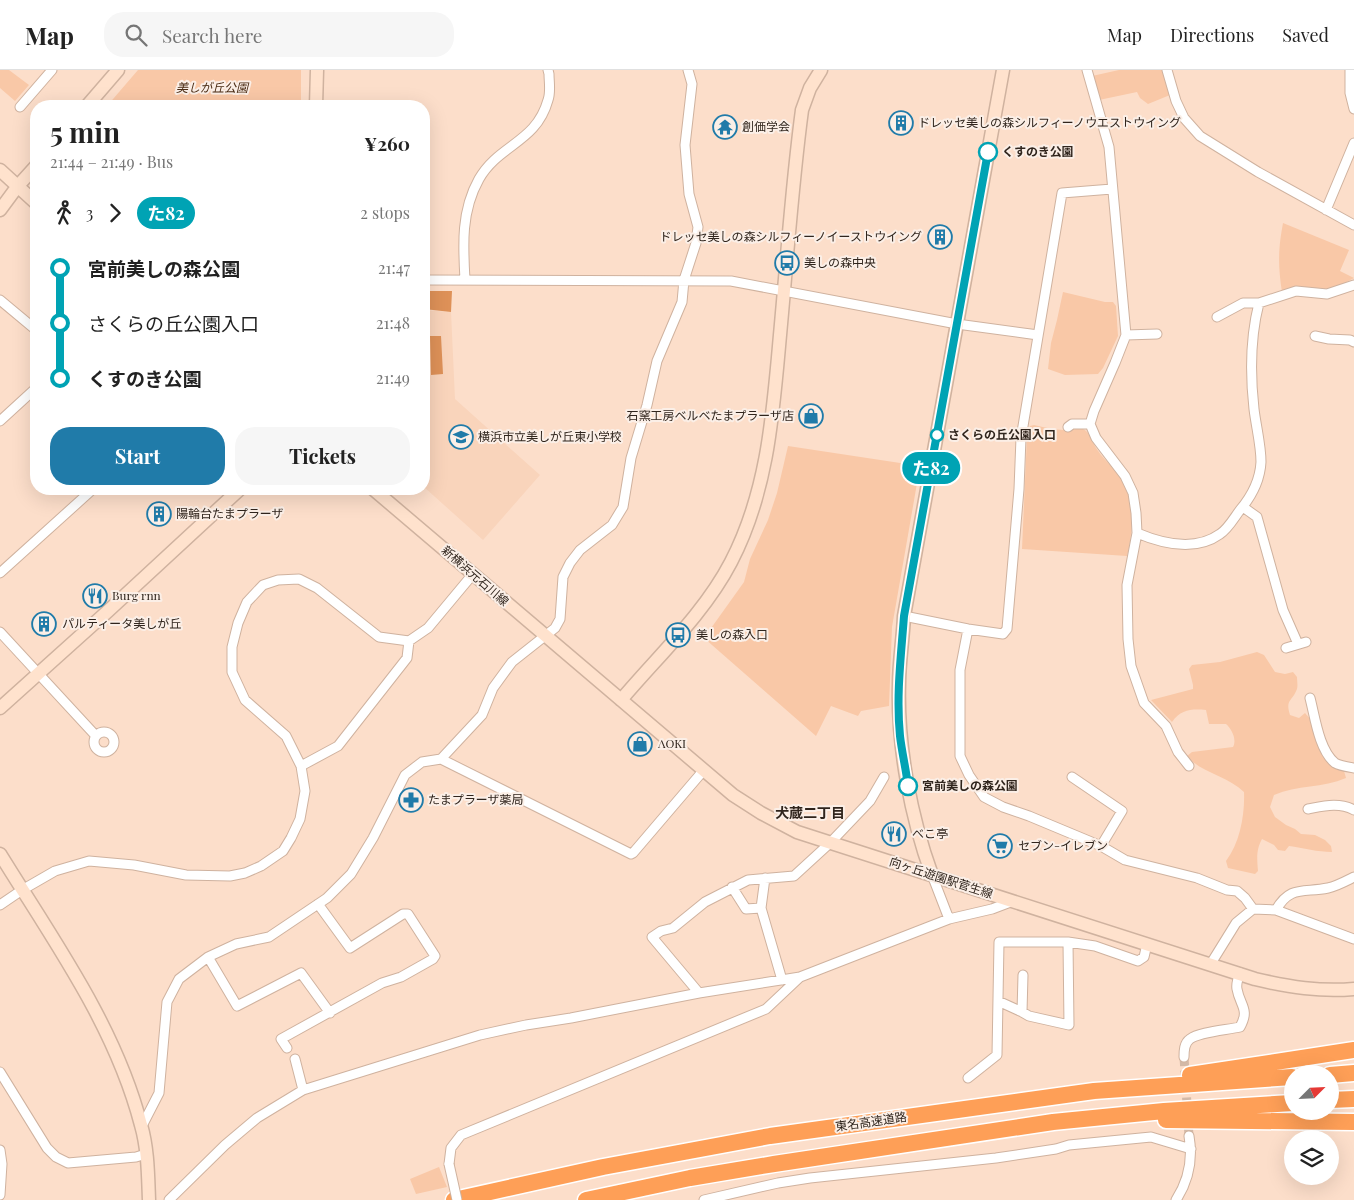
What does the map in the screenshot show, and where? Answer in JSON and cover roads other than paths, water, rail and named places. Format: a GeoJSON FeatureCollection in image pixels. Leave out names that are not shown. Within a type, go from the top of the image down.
{"type":"FeatureCollection","features":[{"type":"Feature","properties":{"kind":"highway"},"geometry":{"type":"LineString","coordinates":[[1094,1091],[1354,1050]]}},
{"type":"Feature","properties":{"kind":"highway"},"geometry":{"type":"LineString","coordinates":[[1339,1074],[1354,1073]]}},
{"type":"Feature","properties":{"kind":"highway","name":"東名高速道路"},"geometry":{"type":"LineString","coordinates":[[455,1200],[603,1167],[770,1136],[1049,1096],[1284,1078]]}},
{"type":"Feature","properties":{"kind":"highway"},"geometry":{"type":"LineString","coordinates":[[1339,1100],[1354,1099]]}},
{"type":"Feature","properties":{"kind":"highway"},"geometry":{"type":"LineString","coordinates":[[586,1200],[690,1178],[1053,1122],[1284,1104]]}},
{"type":"Feature","properties":{"kind":"highway"},"geometry":{"type":"LineString","coordinates":[[1112,1116],[1184,1121],[1354,1122]]}},
{"type":"Feature","properties":{"kind":"street"},"geometry":{"type":"LineString","coordinates":[[20,106],[52,70]]}},
{"type":"Feature","properties":{"kind":"street"},"geometry":{"type":"LineString","coordinates":[[92,100],[118,70]]}},
{"type":"Feature","properties":{"kind":"street"},"geometry":{"type":"LineString","coordinates":[[316,100],[317,70]]}},
{"type":"Feature","properties":{"kind":"street"},"geometry":{"type":"LineString","coordinates":[[465,280],[463,229],[467,205],[479,178],[499,154],[524,138],[540,121],[549,99],[548,70]]}},
{"type":"Feature","properties":{"kind":"street"},"geometry":{"type":"LineString","coordinates":[[441,760],[482,715],[493,688],[512,662],[554,628],[560,619],[564,577],[570,563],[580,550],[612,525],[623,507],[631,458],[647,405],[657,361],[682,302],[684,280],[696,242],[698,227],[689,194],[684,144],[692,84],[688,70]]}},
{"type":"Feature","properties":{"kind":"street"},"geometry":{"type":"LineString","coordinates":[[621,700],[684,628],[714,589],[730,563],[756,504],[764,473],[773,413],[802,110],[810,88],[821,70]]}},
{"type":"Feature","properties":{"kind":"street"},"geometry":{"type":"LineString","coordinates":[[949,919],[919,834],[908,786],[900,735],[899,684],[904,616],[1003,70]]}},
{"type":"Feature","properties":{"kind":"street"},"geometry":{"type":"LineString","coordinates":[[1087,70],[1109,147],[1126,335],[1090,424],[1096,438],[1126,476],[1136,513],[1137,533],[1126,585],[1131,666],[1144,703],[1166,726],[1178,752],[1189,766]]}},
{"type":"Feature","properties":{"kind":"street"},"geometry":{"type":"LineString","coordinates":[[1166,70],[1176,101],[1184,118],[1200,136],[1258,172],[1354,225]]}},
{"type":"Feature","properties":{"kind":"street"},"geometry":{"type":"LineString","coordinates":[[1350,70],[1350,93],[1354,109]]}},
{"type":"Feature","properties":{"kind":"street"},"geometry":{"type":"LineString","coordinates":[[1326,210],[1354,143]]}},
{"type":"Feature","properties":{"kind":"street"},"geometry":{"type":"LineString","coordinates":[[0,170],[30,198]]}},
{"type":"Feature","properties":{"kind":"street"},"geometry":{"type":"LineString","coordinates":[[0,210],[30,173]]}},
{"type":"Feature","properties":{"kind":"street"},"geometry":{"type":"LineString","coordinates":[[904,616],[1003,634],[1007,629],[1019,489],[1021,438],[1062,193],[1112,189]]}},
{"type":"Feature","properties":{"kind":"street"},"geometry":{"type":"LineString","coordinates":[[430,280],[731,281],[957,324],[1038,335]]}},
{"type":"Feature","properties":{"kind":"street"},"geometry":{"type":"LineString","coordinates":[[1217,317],[1243,303],[1259,303],[1296,291],[1327,294],[1354,284]]}},
{"type":"Feature","properties":{"kind":"street"},"geometry":{"type":"LineString","coordinates":[[0,300],[30,325]]}},
{"type":"Feature","properties":{"kind":"street"},"geometry":{"type":"LineString","coordinates":[[1137,533],[1154,540],[1185,546],[1206,542],[1222,533],[1250,498],[1258,481],[1261,462],[1251,366],[1252,341],[1259,303]]}},
{"type":"Feature","properties":{"kind":"street"},"geometry":{"type":"LineString","coordinates":[[1126,335],[1157,334]]}},
{"type":"Feature","properties":{"kind":"street"},"geometry":{"type":"LineString","coordinates":[[1315,336],[1329,339],[1352,339]]}},
{"type":"Feature","properties":{"kind":"street"},"geometry":{"type":"LineString","coordinates":[[0,421],[30,394]]}},
{"type":"Feature","properties":{"kind":"street"},"geometry":{"type":"LineString","coordinates":[[1068,427],[1072,424],[1090,424]]}},
{"type":"Feature","properties":{"kind":"street"},"geometry":{"type":"LineString","coordinates":[[0,573],[86,495]]}},
{"type":"Feature","properties":{"kind":"street"},"geometry":{"type":"LineString","coordinates":[[0,708],[39,674],[228,495]]}},
{"type":"Feature","properties":{"kind":"street","name":"新横浜元石川線"},"geometry":{"type":"LineString","coordinates":[[380,495],[576,663]]}},
{"type":"Feature","properties":{"kind":"street"},"geometry":{"type":"LineString","coordinates":[[1243,507],[1257,517],[1283,610],[1302,643],[1286,648]]}},
{"type":"Feature","properties":{"kind":"street"},"geometry":{"type":"LineString","coordinates":[[0,905],[55,871],[89,861],[126,864],[186,875],[230,876],[245,873],[261,866],[283,851],[292,838],[300,819],[305,792],[301,766],[286,736],[245,700],[232,672],[232,647],[238,623],[247,602],[263,585],[278,580],[300,579],[317,588],[379,637],[409,641],[428,628],[473,574]]}},
{"type":"Feature","properties":{"kind":"street"},"geometry":{"type":"LineString","coordinates":[[968,629],[960,670],[960,756],[969,775],[984,797],[1101,846],[1125,860],[1197,878],[1227,890],[1237,891],[1253,909]]}},
{"type":"Feature","properties":{"kind":"street"},"geometry":{"type":"LineString","coordinates":[[0,632],[96,736]]}},
{"type":"Feature","properties":{"kind":"street"},"geometry":{"type":"LineString","coordinates":[[301,766],[338,746],[407,658],[409,641]]}},
{"type":"Feature","properties":{"kind":"street","name":"向ヶ丘遊園駅菅生線"},"geometry":{"type":"LineString","coordinates":[[576,663],[733,795],[761,813],[797,832],[1210,964],[1289,987],[1330,990],[1354,989]]}},
{"type":"Feature","properties":{"kind":"street"},"geometry":{"type":"LineString","coordinates":[[1310,698],[1320,738],[1326,752],[1336,763],[1354,768]]}},
{"type":"Feature","properties":{"kind":"street"},"geometry":{"type":"LineString","coordinates":[[142,1126],[159,1093],[167,1002],[179,979],[208,957],[236,944],[269,937],[327,898],[351,874],[373,838],[405,775],[422,762],[441,760],[631,854],[703,771]]}},
{"type":"Feature","properties":{"kind":"street"},"geometry":{"type":"LineString","coordinates":[[699,993],[652,936],[660,931],[673,928],[705,902],[748,880],[794,876],[830,843],[870,801],[884,777]]}},
{"type":"Feature","properties":{"kind":"street"},"geometry":{"type":"LineString","coordinates":[[1072,777],[1122,811],[1101,846]]}},
{"type":"Feature","properties":{"kind":"street"},"geometry":{"type":"LineString","coordinates":[[1308,809],[1328,805],[1345,805],[1354,810]]}},
{"type":"Feature","properties":{"kind":"street"},"geometry":{"type":"LineString","coordinates":[[0,854],[86,994],[114,1045],[142,1126],[149,1200]]}},
{"type":"Feature","properties":{"kind":"street"},"geometry":{"type":"LineString","coordinates":[[1276,910],[1282,899],[1293,892],[1330,888],[1354,877]]}},
{"type":"Feature","properties":{"kind":"street"},"geometry":{"type":"LineString","coordinates":[[765,878],[761,908],[782,980]]}},
{"type":"Feature","properties":{"kind":"street"},"geometry":{"type":"LineString","coordinates":[[732,887],[746,909],[761,908]]}},
{"type":"Feature","properties":{"kind":"street"},"geometry":{"type":"LineString","coordinates":[[169,1200],[225,1145],[256,1118],[303,1090],[480,1035],[699,993],[800,977],[949,919],[992,909],[1013,901]]}},
{"type":"Feature","properties":{"kind":"street"},"geometry":{"type":"LineString","coordinates":[[287,1048],[281,1039],[382,983],[401,977],[433,959],[435,956],[408,914],[404,914],[350,948],[318,904]]}},
{"type":"Feature","properties":{"kind":"street"},"geometry":{"type":"LineString","coordinates":[[1210,964],[1217,956],[1236,923],[1253,909],[1276,910],[1354,939]]}},
{"type":"Feature","properties":{"kind":"street"},"geometry":{"type":"LineString","coordinates":[[968,1078],[997,1055],[999,942],[1068,942],[1095,946],[1138,961],[1144,957],[1147,944]]}},
{"type":"Feature","properties":{"kind":"street"},"geometry":{"type":"LineString","coordinates":[[998,1001],[1029,1016],[1069,1026],[1068,942]]}},
{"type":"Feature","properties":{"kind":"street"},"geometry":{"type":"LineString","coordinates":[[208,957],[238,1006],[301,973],[330,1013]]}},
{"type":"Feature","properties":{"kind":"street"},"geometry":{"type":"LineString","coordinates":[[1184,1057],[1184,1048],[1188,1039],[1202,1034],[1240,1027],[1245,1018],[1245,1009],[1236,988],[1240,973]]}},
{"type":"Feature","properties":{"kind":"street"},"geometry":{"type":"LineString","coordinates":[[1022,1012],[1023,975]]}},
{"type":"Feature","properties":{"kind":"street"},"geometry":{"type":"LineString","coordinates":[[455,1200],[449,1164],[450,1148],[461,1135],[766,1009],[800,977]]}},
{"type":"Feature","properties":{"kind":"street"},"geometry":{"type":"LineString","coordinates":[[294,1059],[303,1090]]}},
{"type":"Feature","properties":{"kind":"street"},"geometry":{"type":"LineString","coordinates":[[1,1075],[47,1148],[56,1157],[68,1163],[136,1157],[146,1154]]}},
{"type":"Feature","properties":{"kind":"street"},"geometry":{"type":"LineString","coordinates":[[1176,1200],[1185,1186],[1189,1172],[1191,1149],[1189,1136]]}},
{"type":"Feature","properties":{"kind":"street"},"geometry":{"type":"LineString","coordinates":[[704,1200],[778,1183],[996,1158],[1056,1149],[1069,1144],[1151,1138],[1191,1149]]}},
{"type":"Feature","properties":{"kind":"street"},"geometry":{"type":"LineString","coordinates":[[0,1150],[2,1164],[0,1194]]}},
{"type":"Feature","properties":{"kind":"tunnel"},"geometry":{"type":"LineString","coordinates":[[1184,1057],[1189,1136]]}},
{"type":"Feature","properties":{"kind":"place","name":"ドレッセ美しの森シルフィーノウエストウイング"},"geometry":{"type":"Point","coordinates":[901,123]}},
{"type":"Feature","properties":{"kind":"place","name":"創価学会"},"geometry":{"type":"Point","coordinates":[725,127]}},
{"type":"Feature","properties":{"kind":"place","name":"くすのき公園"},"geometry":{"type":"Point","coordinates":[988,152]}},
{"type":"Feature","properties":{"kind":"place","name":"ドレッセ美しの森シルフィーノイーストウイング"},"geometry":{"type":"Point","coordinates":[940,237]}},
{"type":"Feature","properties":{"kind":"place","name":"美しの森中央"},"geometry":{"type":"Point","coordinates":[787,263]}},
{"type":"Feature","properties":{"kind":"place","name":"石窯工房ベルベたまプラーザ店"},"geometry":{"type":"Point","coordinates":[811,416]}},
{"type":"Feature","properties":{"kind":"place","name":"さくらの丘公園入口"},"geometry":{"type":"Point","coordinates":[937,435]}},
{"type":"Feature","properties":{"kind":"place","name":"横浜市立美しが丘東小学校"},"geometry":{"type":"Point","coordinates":[461,437]}},
{"type":"Feature","properties":{"kind":"place","name":"陽輪台たまプラーザ"},"geometry":{"type":"Point","coordinates":[159,514]}},
{"type":"Feature","properties":{"kind":"place","name":"Burg rnn"},"geometry":{"type":"Point","coordinates":[95,596]}},
{"type":"Feature","properties":{"kind":"place","name":"パルティータ美しが丘"},"geometry":{"type":"Point","coordinates":[44,624]}},
{"type":"Feature","properties":{"kind":"place","name":"美しの森入口"},"geometry":{"type":"Point","coordinates":[678,635]}},
{"type":"Feature","properties":{"kind":"place","name":"AOKI"},"geometry":{"type":"Point","coordinates":[640,744]}},
{"type":"Feature","properties":{"kind":"place","name":"宮前美しの森公園"},"geometry":{"type":"Point","coordinates":[908,786]}},
{"type":"Feature","properties":{"kind":"place","name":"たまプラーザ薬局"},"geometry":{"type":"Point","coordinates":[411,800]}},
{"type":"Feature","properties":{"kind":"place","name":"べこ亭"},"geometry":{"type":"Point","coordinates":[894,834]}},
{"type":"Feature","properties":{"kind":"place","name":"セブン-イレブン"},"geometry":{"type":"Point","coordinates":[1000,846]}},
{"type":"Feature","properties":{"kind":"district","name":"犬蔵二丁目"},"geometry":{"type":"Point","coordinates":[810,813]}},
{"type":"Feature","properties":{"kind":"park label","name":"美しが丘公園"},"geometry":{"type":"Point","coordinates":[212,88]}}]}
